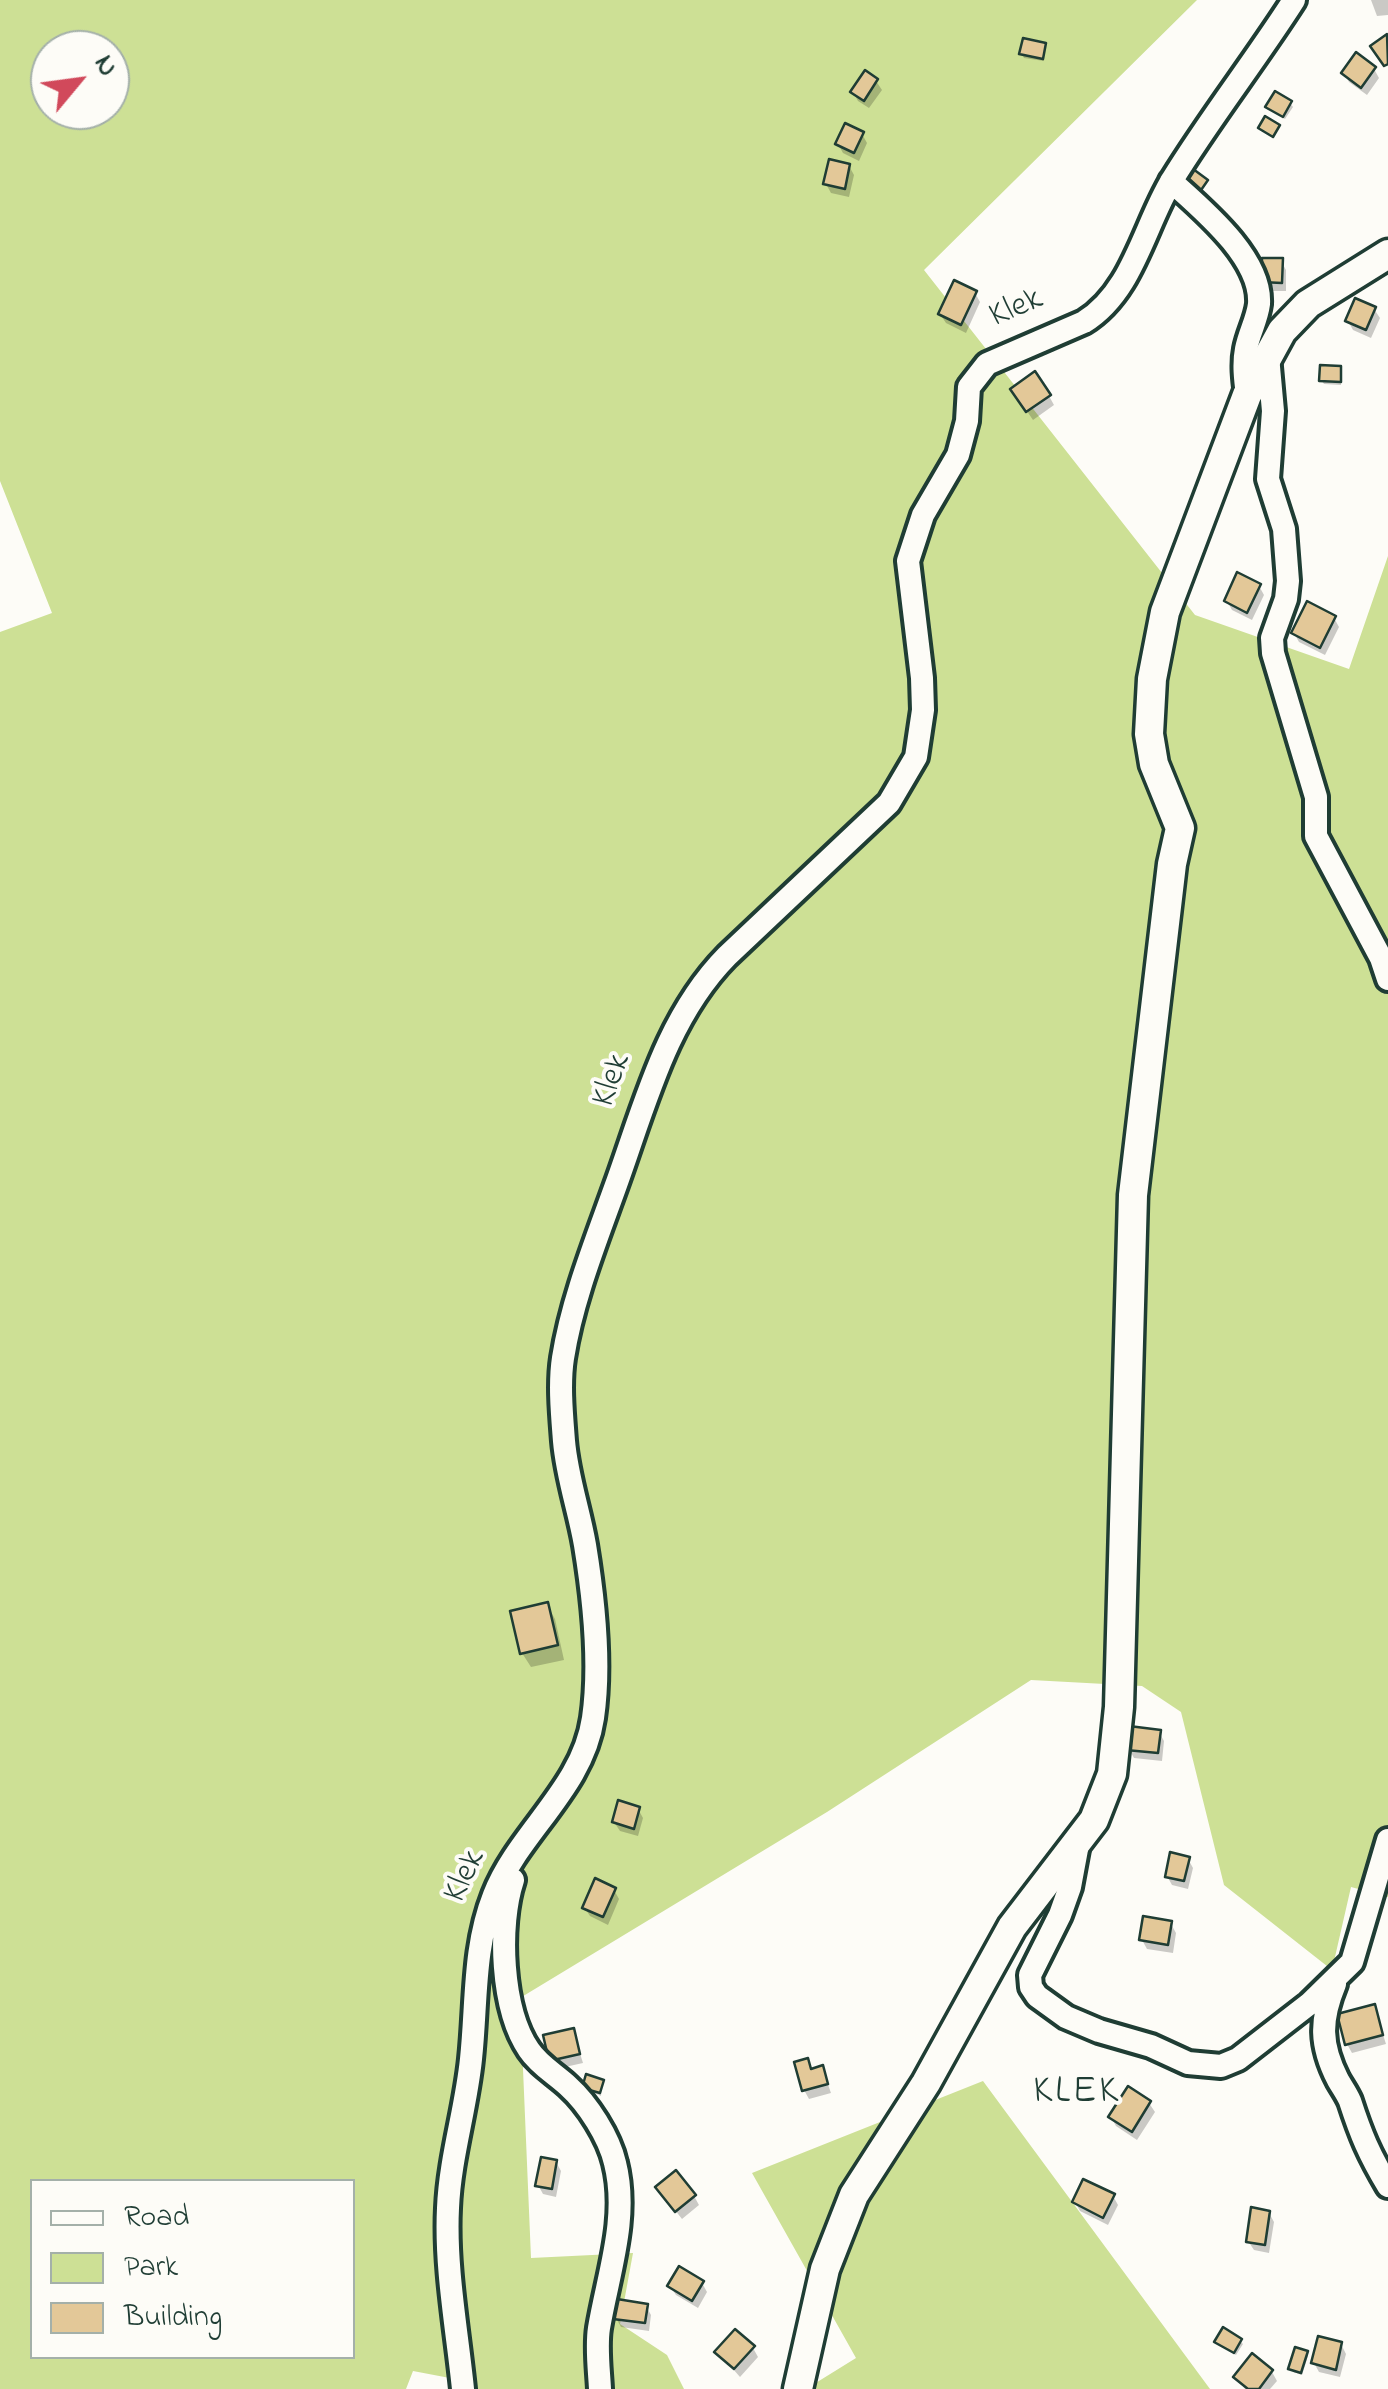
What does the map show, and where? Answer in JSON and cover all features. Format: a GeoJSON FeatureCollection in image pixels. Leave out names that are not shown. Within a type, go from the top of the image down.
{"type":"FeatureCollection","features":[{"type":"Feature","properties":{"kind":"street","name":"Klek"},"geometry":{"type":"LineString","coordinates":[[463,2389],[447,2212],[450,2174],[472,2058],[474,1994],[485,1920],[496,1890],[564,1788],[584,1750],[593,1719],[594,1606],[567,1468],[562,1363],[593,1249],[656,1072],[705,979],[890,803],[916,757],[922,723],[922,678],[908,561],[923,515],[958,455],[967,421],[969,387],[988,364],[1099,314],[1118,287],[1171,181],[1294,0]]}},
{"type":"Feature","properties":{"kind":"street"},"geometry":{"type":"LineString","coordinates":[[1171,181],[1212,218],[1238,249],[1252,274],[1259,298],[1246,348],[1247,395]]}},
{"type":"Feature","properties":{"kind":"street"},"geometry":{"type":"LineString","coordinates":[[798,2389],[825,2269],[854,2195],[926,2083],[1012,1928],[1078,1844],[1106,1795],[1115,1750],[1133,1196],[1172,864],[1180,842],[1176,812],[1154,764],[1149,734],[1152,679],[1165,612],[1247,395],[1268,356],[1294,317],[1308,304],[1388,254]]}},
{"type":"Feature","properties":{"kind":"street"},"geometry":{"type":"LineString","coordinates":[[1268,356],[1273,411],[1268,479],[1284,528],[1288,581],[1272,638],[1273,653],[1316,797],[1316,836],[1388,978]]}},
{"type":"Feature","properties":{"kind":"street"},"geometry":{"type":"LineString","coordinates":[[1078,1844],[1065,1901],[1030,1975],[1031,1987],[1066,2017],[1099,2031],[1151,2046],[1188,2063],[1221,2066],[1238,2060],[1295,2016],[1352,1962],[1388,1840]]}},
{"type":"Feature","properties":{"kind":"street"},"geometry":{"type":"LineString","coordinates":[[523,1848],[510,1887],[504,1928],[510,2004],[530,2051],[576,2093],[599,2126],[614,2158],[620,2186],[614,2263],[598,2332],[600,2389]]}},
{"type":"Feature","properties":{"kind":"street"},"geometry":{"type":"LineString","coordinates":[[1338,1976],[1323,2011],[1323,2039],[1364,2145],[1388,2186]]}},
{"type":"Feature","properties":{"kind":"green space"},"geometry":{"type":"Polygon","coordinates":[[[0,0],[1197,0],[924,270],[1195,615],[1349,669],[1388,556],[1388,1897],[1351,1887],[1332,1970],[1224,1885],[1181,1712],[1142,1686],[1031,1680],[827,1812],[520,1998],[531,2258],[633,2253],[620,2324],[667,2355],[684,2389],[478,2389],[476,2383],[413,2371],[406,2389],[0,2389],[0,632],[52,613],[0,481],[0,0]]]}},
{"type":"Feature","properties":{"kind":"green space"},"geometry":{"type":"Polygon","coordinates":[[[983,2081],[1210,2389],[806,2389],[856,2358],[752,2173],[983,2081]]]}},
{"type":"Feature","properties":{"kind":"building"},"geometry":{"type":"Polygon","coordinates":[[[1387,34],[1388,64],[1384,66],[1370,46],[1387,34]]]}},
{"type":"Feature","properties":{"kind":"building"},"geometry":{"type":"Polygon","coordinates":[[[1023,38],[1046,43],[1043,59],[1019,54],[1023,38]]]}},
{"type":"Feature","properties":{"kind":"building"},"geometry":{"type":"Polygon","coordinates":[[[1356,52],[1376,67],[1361,88],[1341,73],[1356,52]]]}},
{"type":"Feature","properties":{"kind":"building"},"geometry":{"type":"Polygon","coordinates":[[[865,70],[878,79],[864,101],[850,92],[865,70]]]}},
{"type":"Feature","properties":{"kind":"building"},"geometry":{"type":"Polygon","coordinates":[[[1275,91],[1292,101],[1283,117],[1265,107],[1275,91]]]}},
{"type":"Feature","properties":{"kind":"building"},"geometry":{"type":"Polygon","coordinates":[[[1265,116],[1280,125],[1273,137],[1258,128],[1265,116]]]}},
{"type":"Feature","properties":{"kind":"building"},"geometry":{"type":"Polygon","coordinates":[[[845,123],[864,132],[854,153],[835,144],[845,123]]]}},
{"type":"Feature","properties":{"kind":"building"},"geometry":{"type":"Polygon","coordinates":[[[829,159],[850,164],[845,189],[823,184],[829,159]]]}},
{"type":"Feature","properties":{"kind":"building"},"geometry":{"type":"Polygon","coordinates":[[[1189,166],[1208,180],[1199,193],[1180,180],[1189,166]]]}},
{"type":"Feature","properties":{"kind":"building"},"geometry":{"type":"Polygon","coordinates":[[[1262,258],[1283,258],[1282,283],[1261,282],[1262,258]]]}},
{"type":"Feature","properties":{"kind":"building"},"geometry":{"type":"Polygon","coordinates":[[[954,280],[977,291],[961,325],[938,314],[954,280]]]}},
{"type":"Feature","properties":{"kind":"building"},"geometry":{"type":"Polygon","coordinates":[[[1355,298],[1376,307],[1366,330],[1345,321],[1355,298]]]}},
{"type":"Feature","properties":{"kind":"building"},"geometry":{"type":"Polygon","coordinates":[[[1320,365],[1341,366],[1341,382],[1319,381],[1320,365]]]}},
{"type":"Feature","properties":{"kind":"building"},"geometry":{"type":"Polygon","coordinates":[[[1035,371],[1051,395],[1026,412],[1010,389],[1035,371]]]}},
{"type":"Feature","properties":{"kind":"building"},"geometry":{"type":"Polygon","coordinates":[[[1237,572],[1261,584],[1247,613],[1224,601],[1237,572]]]}},
{"type":"Feature","properties":{"kind":"building"},"geometry":{"type":"Polygon","coordinates":[[[1307,601],[1336,616],[1320,648],[1291,633],[1307,601]]]}},
{"type":"Feature","properties":{"kind":"building"},"geometry":{"type":"Polygon","coordinates":[[[548,1602],[558,1645],[520,1654],[510,1611],[548,1602]]]}},
{"type":"Feature","properties":{"kind":"building"},"geometry":{"type":"Polygon","coordinates":[[[1129,1726],[1161,1730],[1158,1753],[1126,1750],[1129,1726]]]}},
{"type":"Feature","properties":{"kind":"building"},"geometry":{"type":"Polygon","coordinates":[[[618,1800],[640,1807],[634,1829],[612,1822],[618,1800]]]}},
{"type":"Feature","properties":{"kind":"building"},"geometry":{"type":"Polygon","coordinates":[[[1170,1852],[1190,1857],[1184,1881],[1165,1877],[1170,1852]]]}},
{"type":"Feature","properties":{"kind":"building"},"geometry":{"type":"Polygon","coordinates":[[[595,1878],[616,1888],[603,1917],[582,1908],[595,1878]]]}},
{"type":"Feature","properties":{"kind":"building"},"geometry":{"type":"Polygon","coordinates":[[[1143,1916],[1172,1921],[1168,1945],[1139,1940],[1143,1916]]]}},
{"type":"Feature","properties":{"kind":"building"},"geometry":{"type":"Polygon","coordinates":[[[1375,2004],[1383,2035],[1345,2045],[1337,2014],[1375,2004]]]}},
{"type":"Feature","properties":{"kind":"building"},"geometry":{"type":"Polygon","coordinates":[[[574,2028],[580,2054],[549,2061],[543,2035],[574,2028]]]}},
{"type":"Feature","properties":{"kind":"building"},"geometry":{"type":"Polygon","coordinates":[[[808,2058],[811,2069],[823,2065],[828,2084],[802,2091],[794,2062],[808,2058]]]}},
{"type":"Feature","properties":{"kind":"building"},"geometry":{"type":"Polygon","coordinates":[[[586,2074],[604,2080],[600,2093],[582,2088],[586,2074]]]}},
{"type":"Feature","properties":{"kind":"building"},"geometry":{"type":"Polygon","coordinates":[[[1128,2086],[1151,2101],[1132,2132],[1108,2117],[1128,2086]]]}},
{"type":"Feature","properties":{"kind":"building"},"geometry":{"type":"Polygon","coordinates":[[[541,2157],[557,2160],[552,2189],[535,2186],[541,2157]]]}},
{"type":"Feature","properties":{"kind":"building"},"geometry":{"type":"Polygon","coordinates":[[[676,2170],[696,2195],[675,2212],[655,2187],[676,2170]]]}},
{"type":"Feature","properties":{"kind":"building"},"geometry":{"type":"Polygon","coordinates":[[[1083,2179],[1115,2194],[1103,2218],[1072,2202],[1083,2179]]]}},
{"type":"Feature","properties":{"kind":"building"},"geometry":{"type":"Polygon","coordinates":[[[1251,2207],[1270,2211],[1265,2245],[1246,2242],[1251,2207]]]}},
{"type":"Feature","properties":{"kind":"building"},"geometry":{"type":"Polygon","coordinates":[[[679,2266],[704,2281],[692,2301],[667,2286],[679,2266]]]}},
{"type":"Feature","properties":{"kind":"building"},"geometry":{"type":"Polygon","coordinates":[[[617,2299],[648,2304],[645,2323],[613,2319],[617,2299]]]}},
{"type":"Feature","properties":{"kind":"building"},"geometry":{"type":"Polygon","coordinates":[[[1223,2327],[1242,2339],[1234,2353],[1214,2342],[1223,2327]]]}},
{"type":"Feature","properties":{"kind":"building"},"geometry":{"type":"Polygon","coordinates":[[[735,2329],[755,2346],[734,2369],[714,2352],[735,2329]]]}},
{"type":"Feature","properties":{"kind":"building"},"geometry":{"type":"Polygon","coordinates":[[[1318,2336],[1342,2342],[1336,2370],[1311,2363],[1318,2336]]]}},
{"type":"Feature","properties":{"kind":"building"},"geometry":{"type":"Polygon","coordinates":[[[1295,2347],[1308,2351],[1301,2373],[1288,2369],[1295,2347]]]}},
{"type":"Feature","properties":{"kind":"building"},"geometry":{"type":"Polygon","coordinates":[[[1252,2353],[1273,2370],[1259,2389],[1248,2389],[1233,2377],[1252,2353]]]}},
{"type":"Feature","properties":{"kind":"district","name":"KLEK"},"geometry":{"type":"Point","coordinates":[1077,2094]}}]}
